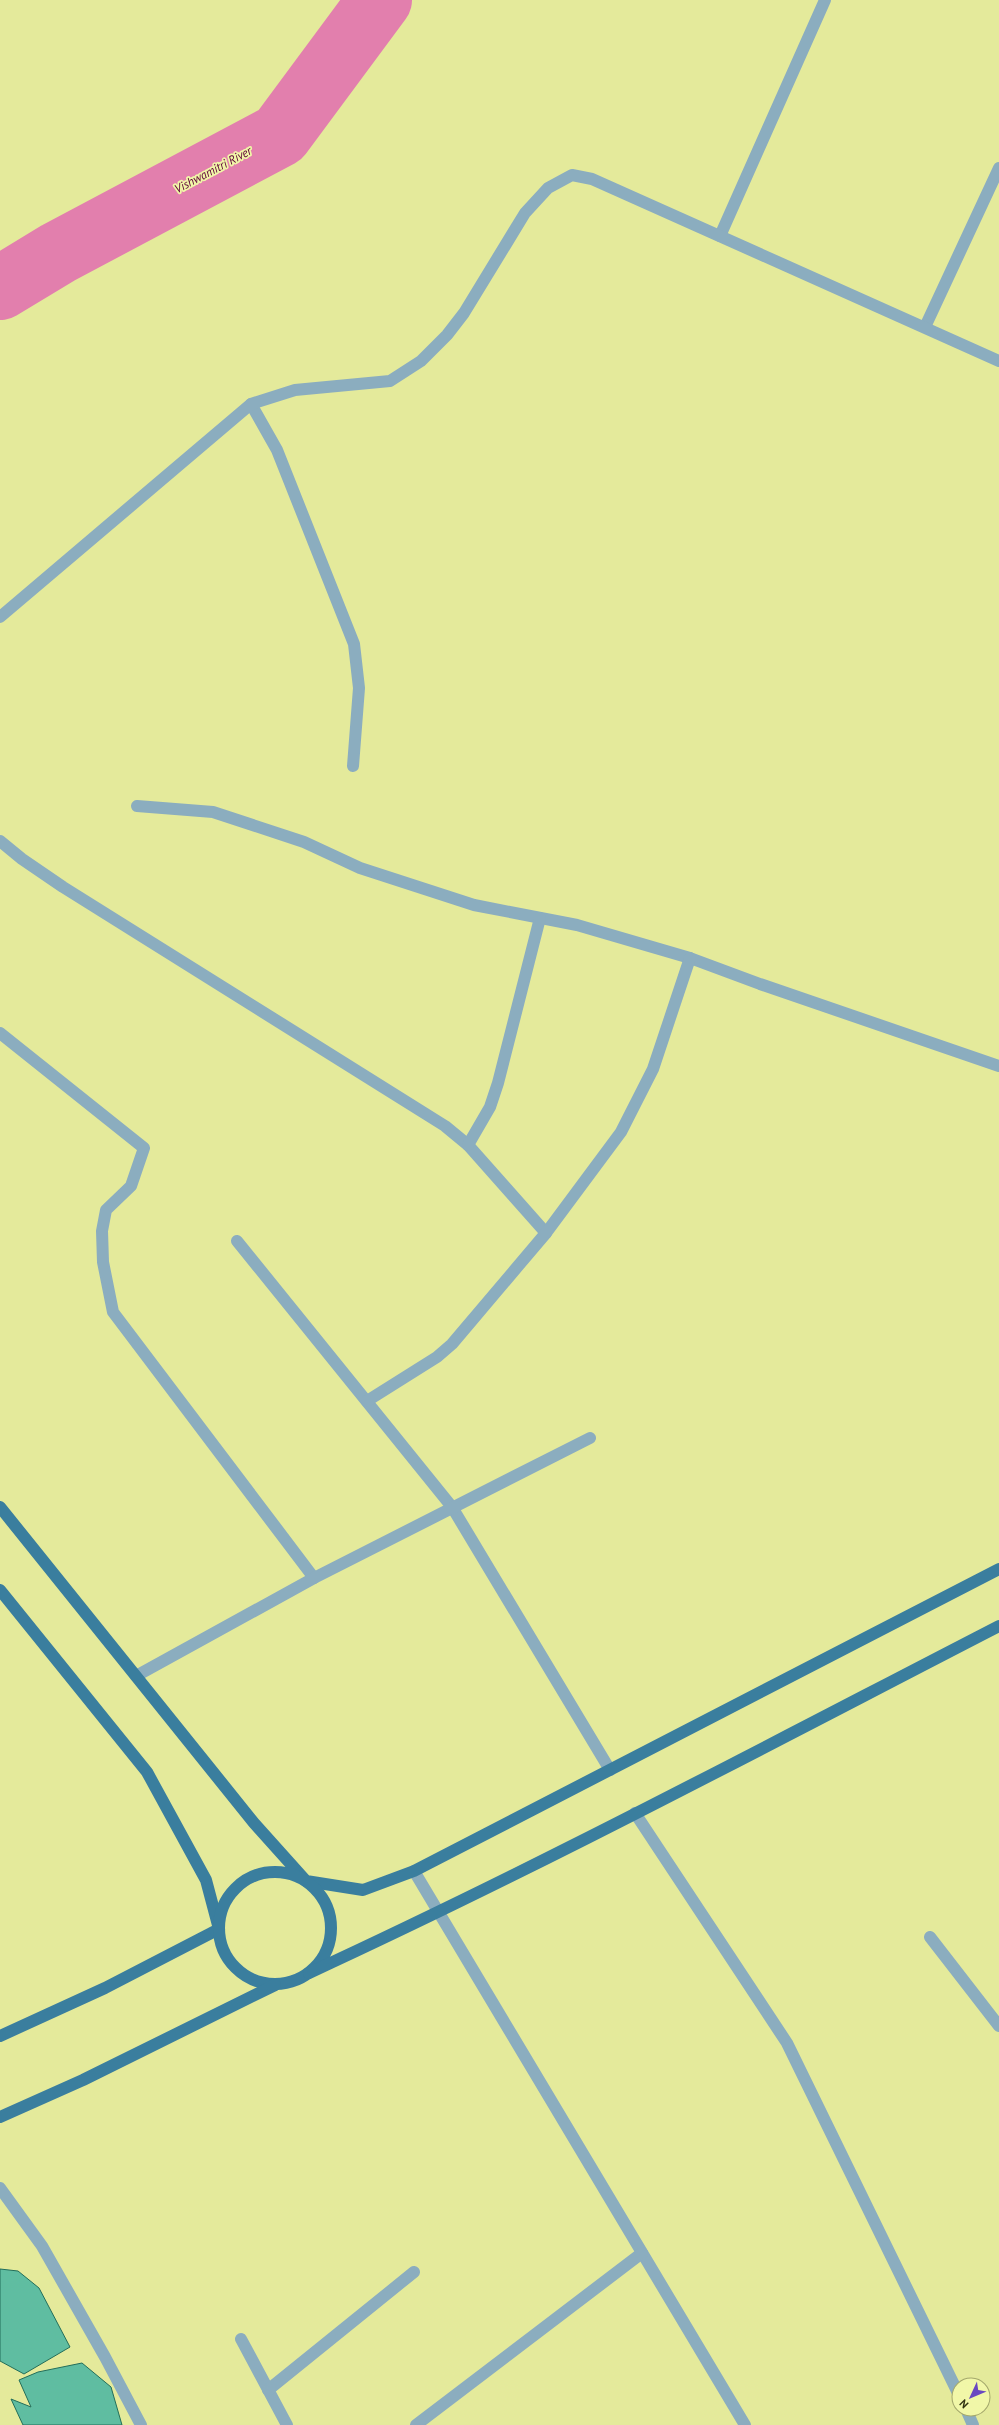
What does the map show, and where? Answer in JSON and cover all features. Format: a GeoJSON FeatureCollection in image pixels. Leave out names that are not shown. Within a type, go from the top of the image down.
{"type":"FeatureCollection","features":[{"type":"Feature","properties":{"kind":"main road"},"geometry":{"type":"LineString","coordinates":[[0,1507],[254,1823],[306,1881],[319,1893],[328,1909],[331,1926],[329,1944],[322,1960],[309,1973]]}},
{"type":"Feature","properties":{"kind":"main road"},"geometry":{"type":"LineString","coordinates":[[219,1929],[222,1907],[230,1892],[242,1881],[258,1874],[274,1872],[291,1874],[306,1881],[363,1890],[414,1871],[999,1569]]}},
{"type":"Feature","properties":{"kind":"main road"},"geometry":{"type":"LineString","coordinates":[[0,1590],[147,1772],[206,1880],[219,1929],[222,1948],[227,1959],[240,1973],[256,1982],[275,1985]]}},
{"type":"Feature","properties":{"kind":"main road"},"geometry":{"type":"LineString","coordinates":[[0,2117],[83,2080],[275,1985],[294,1982],[309,1973],[439,1913],[999,1626]]}},
{"type":"Feature","properties":{"kind":"main road"},"geometry":{"type":"LineString","coordinates":[[0,2036],[105,1988],[219,1929]]}},
{"type":"Feature","properties":{"kind":"street"},"geometry":{"type":"LineString","coordinates":[[720,236],[825,0]]}},
{"type":"Feature","properties":{"kind":"street"},"geometry":{"type":"LineString","coordinates":[[925,327],[999,168]]}},
{"type":"Feature","properties":{"kind":"street"},"geometry":{"type":"LineString","coordinates":[[0,617],[251,404],[295,390],[390,381],[421,361],[448,335],[464,313],[525,213],[548,188],[572,175],[592,179],[999,361]]}},
{"type":"Feature","properties":{"kind":"street"},"geometry":{"type":"LineString","coordinates":[[251,404],[277,450],[354,644],[359,688],[353,766]]}},
{"type":"Feature","properties":{"kind":"street"},"geometry":{"type":"LineString","coordinates":[[137,806],[213,812],[304,842],[367,871],[474,905],[577,925],[690,958],[760,984],[999,1066]]}},
{"type":"Feature","properties":{"kind":"street"},"geometry":{"type":"LineString","coordinates":[[0,841],[22,859],[63,887],[421,1110],[468,1145],[546,1233]]}},
{"type":"Feature","properties":{"kind":"street"},"geometry":{"type":"LineString","coordinates":[[468,1145],[490,1107],[498,1083],[540,918]]}},
{"type":"Feature","properties":{"kind":"street"},"geometry":{"type":"LineString","coordinates":[[367,1401],[437,1357],[452,1344],[546,1233],[621,1132],[653,1069],[690,958]]}},
{"type":"Feature","properties":{"kind":"street"},"geometry":{"type":"LineString","coordinates":[[0,1033],[144,1148],[131,1186],[106,1210],[102,1231],[103,1262],[113,1312],[314,1578]]}},
{"type":"Feature","properties":{"kind":"street"},"geometry":{"type":"LineString","coordinates":[[237,1240],[452,1507],[610,1770]]}},
{"type":"Feature","properties":{"kind":"street"},"geometry":{"type":"LineString","coordinates":[[136,1676],[314,1578],[590,1438]]}},
{"type":"Feature","properties":{"kind":"street"},"geometry":{"type":"LineString","coordinates":[[635,1813],[787,2042],[951,2380]]}},
{"type":"Feature","properties":{"kind":"street"},"geometry":{"type":"LineString","coordinates":[[414,1871],[745,2425]]}},
{"type":"Feature","properties":{"kind":"street"},"geometry":{"type":"LineString","coordinates":[[930,1937],[999,2026]]}},
{"type":"Feature","properties":{"kind":"street"},"geometry":{"type":"LineString","coordinates":[[0,2188],[42,2246],[105,2357],[141,2425]]}},
{"type":"Feature","properties":{"kind":"street"},"geometry":{"type":"LineString","coordinates":[[416,2425],[642,2253]]}},
{"type":"Feature","properties":{"kind":"street"},"geometry":{"type":"LineString","coordinates":[[268,2390],[414,2272]]}},
{"type":"Feature","properties":{"kind":"street"},"geometry":{"type":"LineString","coordinates":[[241,2339],[287,2425]]}},
{"type":"Feature","properties":{"kind":"building"},"geometry":{"type":"Polygon","coordinates":[[[0,2269],[18,2271],[39,2288],[70,2347],[24,2374],[0,2361],[0,2269]]]}},
{"type":"Feature","properties":{"kind":"building"},"geometry":{"type":"Polygon","coordinates":[[[82,2363],[111,2387],[122,2425],[23,2425],[11,2399],[31,2407],[19,2380],[38,2372],[82,2363]]]}},
{"type":"Feature","properties":{"kind":"waterway","name":"Vishwamitri River"},"geometry":{"type":"LineString","coordinates":[[0,288],[58,253],[280,135],[380,0]]}}]}
